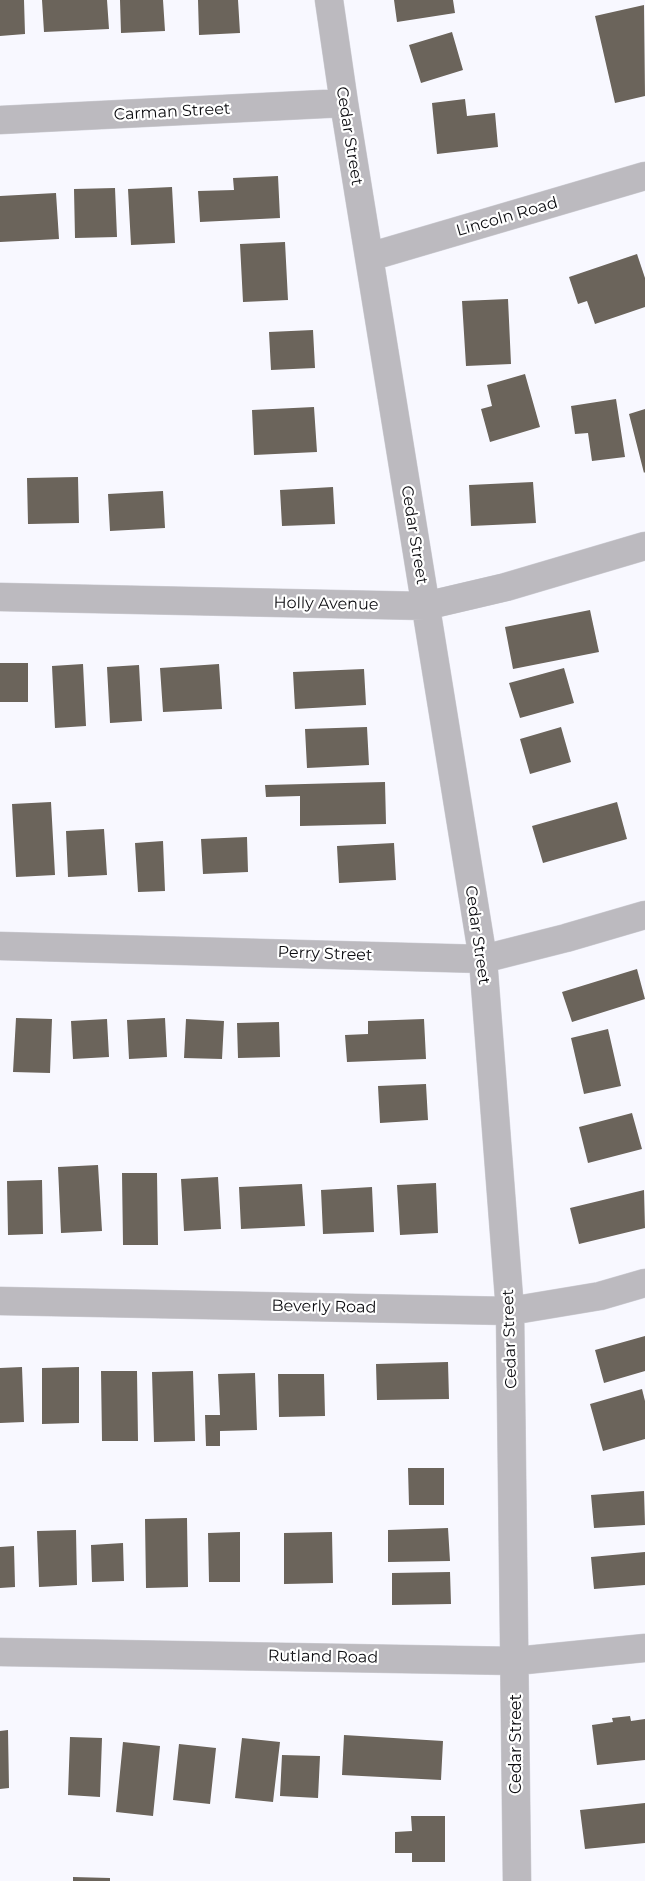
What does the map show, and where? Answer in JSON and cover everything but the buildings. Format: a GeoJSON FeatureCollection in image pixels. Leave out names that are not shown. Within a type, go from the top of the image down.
{"type":"FeatureCollection","features":[{"type":"Feature","properties":{"kind":"street","name":"Cedar Street"},"geometry":{"type":"LineString","coordinates":[[329,0],[344,103],[483,959],[510,1310],[516,1661],[517,1881]]}},
{"type":"Feature","properties":{"kind":"street","name":"Carman Street"},"geometry":{"type":"LineString","coordinates":[[0,120],[344,103]]}},
{"type":"Feature","properties":{"kind":"street","name":"Lincoln Road"},"geometry":{"type":"LineString","coordinates":[[369,257],[645,176]]}},
{"type":"Feature","properties":{"kind":"street","name":"Holly Avenue"},"geometry":{"type":"LineString","coordinates":[[0,597],[425,606],[506,587],[645,546]]}},
{"type":"Feature","properties":{"kind":"street","name":"Perry Street"},"geometry":{"type":"LineString","coordinates":[[0,946],[483,959],[645,915]]}},
{"type":"Feature","properties":{"kind":"street","name":"Beverly Road"},"geometry":{"type":"LineString","coordinates":[[0,1301],[510,1310],[600,1296],[645,1283]]}},
{"type":"Feature","properties":{"kind":"street","name":"Rutland Road"},"geometry":{"type":"LineString","coordinates":[[0,1652],[516,1661],[645,1648]]}}]}
